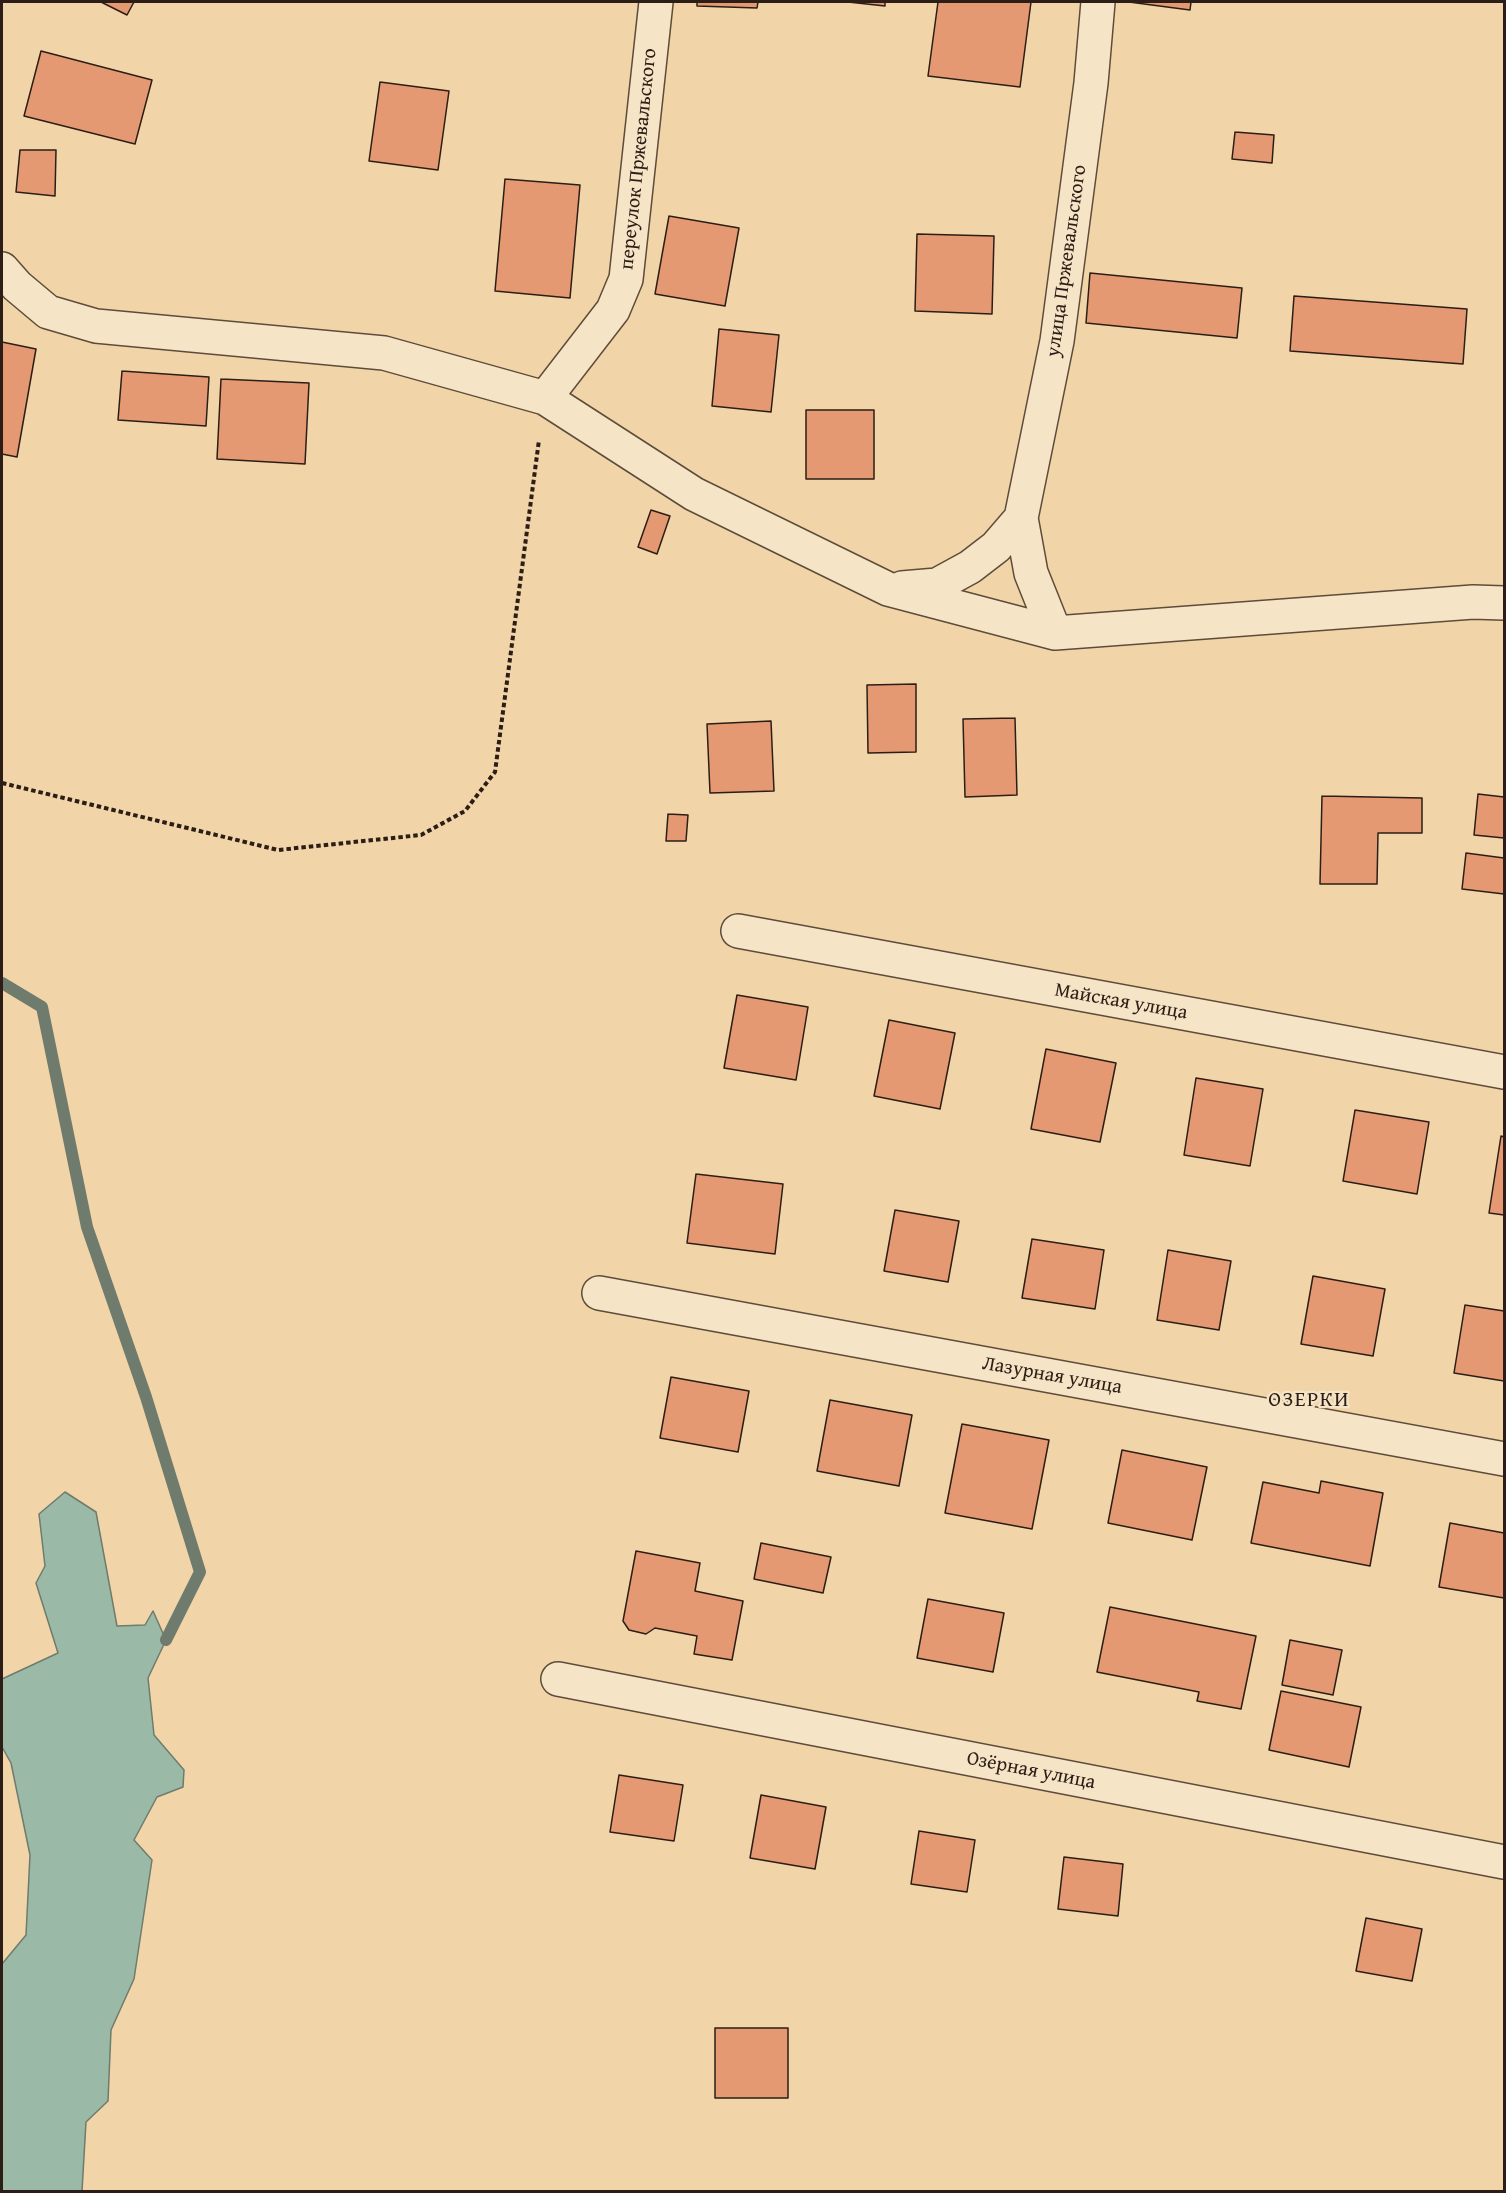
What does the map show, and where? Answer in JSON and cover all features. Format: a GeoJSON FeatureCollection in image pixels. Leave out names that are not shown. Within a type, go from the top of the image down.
{"type":"FeatureCollection","features":[{"type":"Feature","properties":{"kind":"street","name":"переулок Пржевальского"},"geometry":{"type":"LineString","coordinates":[[545,398],[613,310],[626,279],[656,2]]}},
{"type":"Feature","properties":{"kind":"street","name":"улица Пржевальского"},"geometry":{"type":"LineString","coordinates":[[1055,633],[1031,573],[1021,518],[1057,341],[1091,83],[1098,2]]}},
{"type":"Feature","properties":{"kind":"street"},"geometry":{"type":"LineString","coordinates":[[2,269],[17,286],[48,312],[96,326],[384,353],[545,398],[694,494],[888,589],[1055,633],[1473,602],[1504,603]]}},
{"type":"Feature","properties":{"kind":"street","name":"улица Пржевальского"},"geometry":{"type":"LineString","coordinates":[[888,589],[936,585],[970,567],[996,547],[1021,518]]}},
{"type":"Feature","properties":{"kind":"street","name":"Майская улица"},"geometry":{"type":"LineString","coordinates":[[738,931],[1504,1072]]}},
{"type":"Feature","properties":{"kind":"street","name":"Лазурная улица"},"geometry":{"type":"LineString","coordinates":[[599,1293],[1504,1459]]}},
{"type":"Feature","properties":{"kind":"street","name":"Озёрная улица"},"geometry":{"type":"LineString","coordinates":[[558,1679],[1504,1862]]}},
{"type":"Feature","properties":{"kind":"path"},"geometry":{"type":"LineString","coordinates":[[2,783],[278,850],[421,835],[465,811],[495,772],[545,398]]}},
{"type":"Feature","properties":{"kind":"shaded area"},"geometry":{"type":"Polygon","coordinates":[[[65,1492],[96,1512],[117,1626],[145,1625],[153,1611],[166,1640],[148,1678],[154,1735],[184,1770],[183,1787],[157,1797],[134,1840],[152,1860],[134,1979],[111,2030],[108,2101],[86,2122],[82,2191],[2,2191],[2,1964],[26,1935],[30,1855],[11,1763],[2,1747],[2,1679],[58,1653],[36,1583],[45,1566],[39,1514],[65,1492]]]}},
{"type":"Feature","properties":{"kind":"building"},"geometry":{"type":"Polygon","coordinates":[[[101,2],[134,2],[127,15],[101,2]]]}},
{"type":"Feature","properties":{"kind":"building"},"geometry":{"type":"Polygon","coordinates":[[[697,2],[758,2],[757,8],[697,6],[697,2]]]}},
{"type":"Feature","properties":{"kind":"building"},"geometry":{"type":"Polygon","coordinates":[[[848,2],[885,2],[885,6],[848,2]]]}},
{"type":"Feature","properties":{"kind":"building"},"geometry":{"type":"Polygon","coordinates":[[[938,2],[1031,2],[1020,87],[928,76],[938,2]]]}},
{"type":"Feature","properties":{"kind":"building"},"geometry":{"type":"Polygon","coordinates":[[[1129,2],[1191,2],[1190,10],[1129,2]]]}},
{"type":"Feature","properties":{"kind":"building"},"geometry":{"type":"Polygon","coordinates":[[[41,51],[152,80],[135,144],[24,116],[41,51]]]}},
{"type":"Feature","properties":{"kind":"building"},"geometry":{"type":"Polygon","coordinates":[[[380,82],[449,91],[438,170],[369,161],[380,82]]]}},
{"type":"Feature","properties":{"kind":"building"},"geometry":{"type":"Polygon","coordinates":[[[1235,132],[1274,135],[1272,163],[1232,159],[1235,132]]]}},
{"type":"Feature","properties":{"kind":"building"},"geometry":{"type":"Polygon","coordinates":[[[20,150],[56,150],[55,196],[16,192],[20,150]]]}},
{"type":"Feature","properties":{"kind":"building"},"geometry":{"type":"Polygon","coordinates":[[[505,179],[580,185],[570,298],[495,291],[505,179]]]}},
{"type":"Feature","properties":{"kind":"building"},"geometry":{"type":"Polygon","coordinates":[[[669,216],[739,228],[725,306],[655,294],[669,216]]]}},
{"type":"Feature","properties":{"kind":"building"},"geometry":{"type":"Polygon","coordinates":[[[917,234],[994,236],[992,314],[915,311],[917,234]]]}},
{"type":"Feature","properties":{"kind":"building"},"geometry":{"type":"Polygon","coordinates":[[[1090,273],[1242,288],[1237,338],[1086,323],[1090,273]]]}},
{"type":"Feature","properties":{"kind":"building"},"geometry":{"type":"Polygon","coordinates":[[[1294,296],[1467,309],[1463,364],[1290,351],[1294,296]]]}},
{"type":"Feature","properties":{"kind":"building"},"geometry":{"type":"Polygon","coordinates":[[[719,329],[779,335],[771,412],[712,406],[719,329]]]}},
{"type":"Feature","properties":{"kind":"building"},"geometry":{"type":"Polygon","coordinates":[[[2,342],[36,349],[17,457],[2,454],[2,342]]]}},
{"type":"Feature","properties":{"kind":"building"},"geometry":{"type":"Polygon","coordinates":[[[122,371],[209,377],[206,426],[118,420],[122,371]]]}},
{"type":"Feature","properties":{"kind":"building"},"geometry":{"type":"Polygon","coordinates":[[[221,379],[309,383],[305,464],[217,459],[221,379]]]}},
{"type":"Feature","properties":{"kind":"building"},"geometry":{"type":"Polygon","coordinates":[[[806,410],[874,410],[874,479],[806,479],[806,410]]]}},
{"type":"Feature","properties":{"kind":"building"},"geometry":{"type":"Polygon","coordinates":[[[651,510],[670,516],[657,554],[638,547],[651,510]]]}},
{"type":"Feature","properties":{"kind":"building"},"geometry":{"type":"Polygon","coordinates":[[[916,684],[916,752],[868,753],[867,685],[916,684]]]}},
{"type":"Feature","properties":{"kind":"building"},"geometry":{"type":"Polygon","coordinates":[[[1015,718],[1017,795],[965,797],[963,719],[1015,718]]]}},
{"type":"Feature","properties":{"kind":"building"},"geometry":{"type":"Polygon","coordinates":[[[771,721],[774,791],[710,793],[707,724],[771,721]]]}},
{"type":"Feature","properties":{"kind":"building"},"geometry":{"type":"Polygon","coordinates":[[[1478,794],[1504,797],[1504,838],[1474,835],[1478,794]]]}},
{"type":"Feature","properties":{"kind":"building"},"geometry":{"type":"Polygon","coordinates":[[[1322,796],[1422,798],[1422,833],[1378,833],[1377,884],[1320,884],[1322,796]]]}},
{"type":"Feature","properties":{"kind":"building"},"geometry":{"type":"Polygon","coordinates":[[[668,814],[688,815],[686,841],[666,841],[668,814]]]}},
{"type":"Feature","properties":{"kind":"building"},"geometry":{"type":"Polygon","coordinates":[[[1466,853],[1504,858],[1504,894],[1462,889],[1466,853]]]}},
{"type":"Feature","properties":{"kind":"building"},"geometry":{"type":"Polygon","coordinates":[[[737,995],[808,1007],[796,1080],[724,1068],[737,995]]]}},
{"type":"Feature","properties":{"kind":"building"},"geometry":{"type":"Polygon","coordinates":[[[889,1020],[955,1033],[940,1109],[874,1096],[889,1020]]]}},
{"type":"Feature","properties":{"kind":"building"},"geometry":{"type":"Polygon","coordinates":[[[1046,1049],[1116,1063],[1100,1142],[1031,1129],[1046,1049]]]}},
{"type":"Feature","properties":{"kind":"building"},"geometry":{"type":"Polygon","coordinates":[[[1196,1078],[1263,1089],[1250,1166],[1184,1155],[1196,1078]]]}},
{"type":"Feature","properties":{"kind":"building"},"geometry":{"type":"Polygon","coordinates":[[[1355,1110],[1429,1122],[1417,1194],[1343,1181],[1355,1110]]]}},
{"type":"Feature","properties":{"kind":"building"},"geometry":{"type":"Polygon","coordinates":[[[1501,1136],[1504,1137],[1504,1215],[1489,1213],[1501,1136]]]}},
{"type":"Feature","properties":{"kind":"building"},"geometry":{"type":"Polygon","coordinates":[[[696,1174],[783,1184],[775,1254],[687,1243],[696,1174]]]}},
{"type":"Feature","properties":{"kind":"building"},"geometry":{"type":"Polygon","coordinates":[[[895,1210],[959,1221],[948,1282],[884,1271],[895,1210]]]}},
{"type":"Feature","properties":{"kind":"building"},"geometry":{"type":"Polygon","coordinates":[[[1032,1239],[1104,1250],[1095,1309],[1022,1298],[1032,1239]]]}},
{"type":"Feature","properties":{"kind":"building"},"geometry":{"type":"Polygon","coordinates":[[[1168,1250],[1231,1261],[1219,1330],[1157,1320],[1168,1250]]]}},
{"type":"Feature","properties":{"kind":"building"},"geometry":{"type":"Polygon","coordinates":[[[1313,1276],[1385,1289],[1373,1356],[1301,1344],[1313,1276]]]}},
{"type":"Feature","properties":{"kind":"building"},"geometry":{"type":"Polygon","coordinates":[[[1465,1305],[1504,1311],[1504,1381],[1454,1373],[1465,1305]]]}},
{"type":"Feature","properties":{"kind":"building"},"geometry":{"type":"Polygon","coordinates":[[[671,1377],[749,1391],[738,1452],[660,1438],[671,1377]]]}},
{"type":"Feature","properties":{"kind":"building"},"geometry":{"type":"Polygon","coordinates":[[[830,1400],[912,1415],[899,1486],[817,1471],[830,1400]]]}},
{"type":"Feature","properties":{"kind":"building"},"geometry":{"type":"Polygon","coordinates":[[[962,1424],[1049,1440],[1032,1529],[945,1513],[962,1424]]]}},
{"type":"Feature","properties":{"kind":"building"},"geometry":{"type":"Polygon","coordinates":[[[1122,1450],[1207,1467],[1192,1540],[1108,1523],[1122,1450]]]}},
{"type":"Feature","properties":{"kind":"building"},"geometry":{"type":"Polygon","coordinates":[[[1321,1481],[1383,1493],[1370,1566],[1251,1543],[1263,1482],[1319,1493],[1321,1481]]]}},
{"type":"Feature","properties":{"kind":"building"},"geometry":{"type":"Polygon","coordinates":[[[1450,1523],[1504,1533],[1504,1598],[1439,1587],[1450,1523]]]}},
{"type":"Feature","properties":{"kind":"building"},"geometry":{"type":"Polygon","coordinates":[[[761,1543],[831,1557],[823,1593],[754,1579],[761,1543]]]}},
{"type":"Feature","properties":{"kind":"building"},"geometry":{"type":"Polygon","coordinates":[[[636,1551],[700,1563],[695,1591],[743,1601],[732,1660],[694,1654],[697,1636],[655,1628],[646,1634],[629,1630],[623,1621],[636,1551]]]}},
{"type":"Feature","properties":{"kind":"building"},"geometry":{"type":"Polygon","coordinates":[[[928,1599],[1004,1613],[993,1672],[917,1658],[928,1599]]]}},
{"type":"Feature","properties":{"kind":"building"},"geometry":{"type":"Polygon","coordinates":[[[1110,1607],[1256,1636],[1241,1709],[1197,1701],[1199,1692],[1097,1672],[1110,1607]]]}},
{"type":"Feature","properties":{"kind":"building"},"geometry":{"type":"Polygon","coordinates":[[[1290,1640],[1342,1650],[1333,1695],[1282,1685],[1290,1640]]]}},
{"type":"Feature","properties":{"kind":"building"},"geometry":{"type":"Polygon","coordinates":[[[1281,1691],[1361,1707],[1349,1767],[1269,1750],[1281,1691]]]}},
{"type":"Feature","properties":{"kind":"building"},"geometry":{"type":"Polygon","coordinates":[[[619,1775],[683,1785],[674,1841],[610,1832],[619,1775]]]}},
{"type":"Feature","properties":{"kind":"building"},"geometry":{"type":"Polygon","coordinates":[[[761,1795],[826,1807],[815,1869],[750,1858],[761,1795]]]}},
{"type":"Feature","properties":{"kind":"building"},"geometry":{"type":"Polygon","coordinates":[[[919,1831],[975,1840],[967,1892],[911,1884],[919,1831]]]}},
{"type":"Feature","properties":{"kind":"building"},"geometry":{"type":"Polygon","coordinates":[[[1064,1857],[1123,1864],[1118,1916],[1058,1909],[1064,1857]]]}},
{"type":"Feature","properties":{"kind":"building"},"geometry":{"type":"Polygon","coordinates":[[[1366,1918],[1422,1929],[1412,1981],[1356,1971],[1366,1918]]]}},
{"type":"Feature","properties":{"kind":"building"},"geometry":{"type":"Polygon","coordinates":[[[715,2028],[788,2028],[788,2098],[715,2098],[715,2028]]]}},
{"type":"Feature","properties":{"kind":"waterway"},"geometry":{"type":"LineString","coordinates":[[2,983],[42,1007],[87,1227],[146,1397],[200,1572],[166,1640]]}},
{"type":"Feature","properties":{"kind":"district","name":"ОЗЕРКИ"},"geometry":{"type":"Point","coordinates":[1309,1401]}}]}
